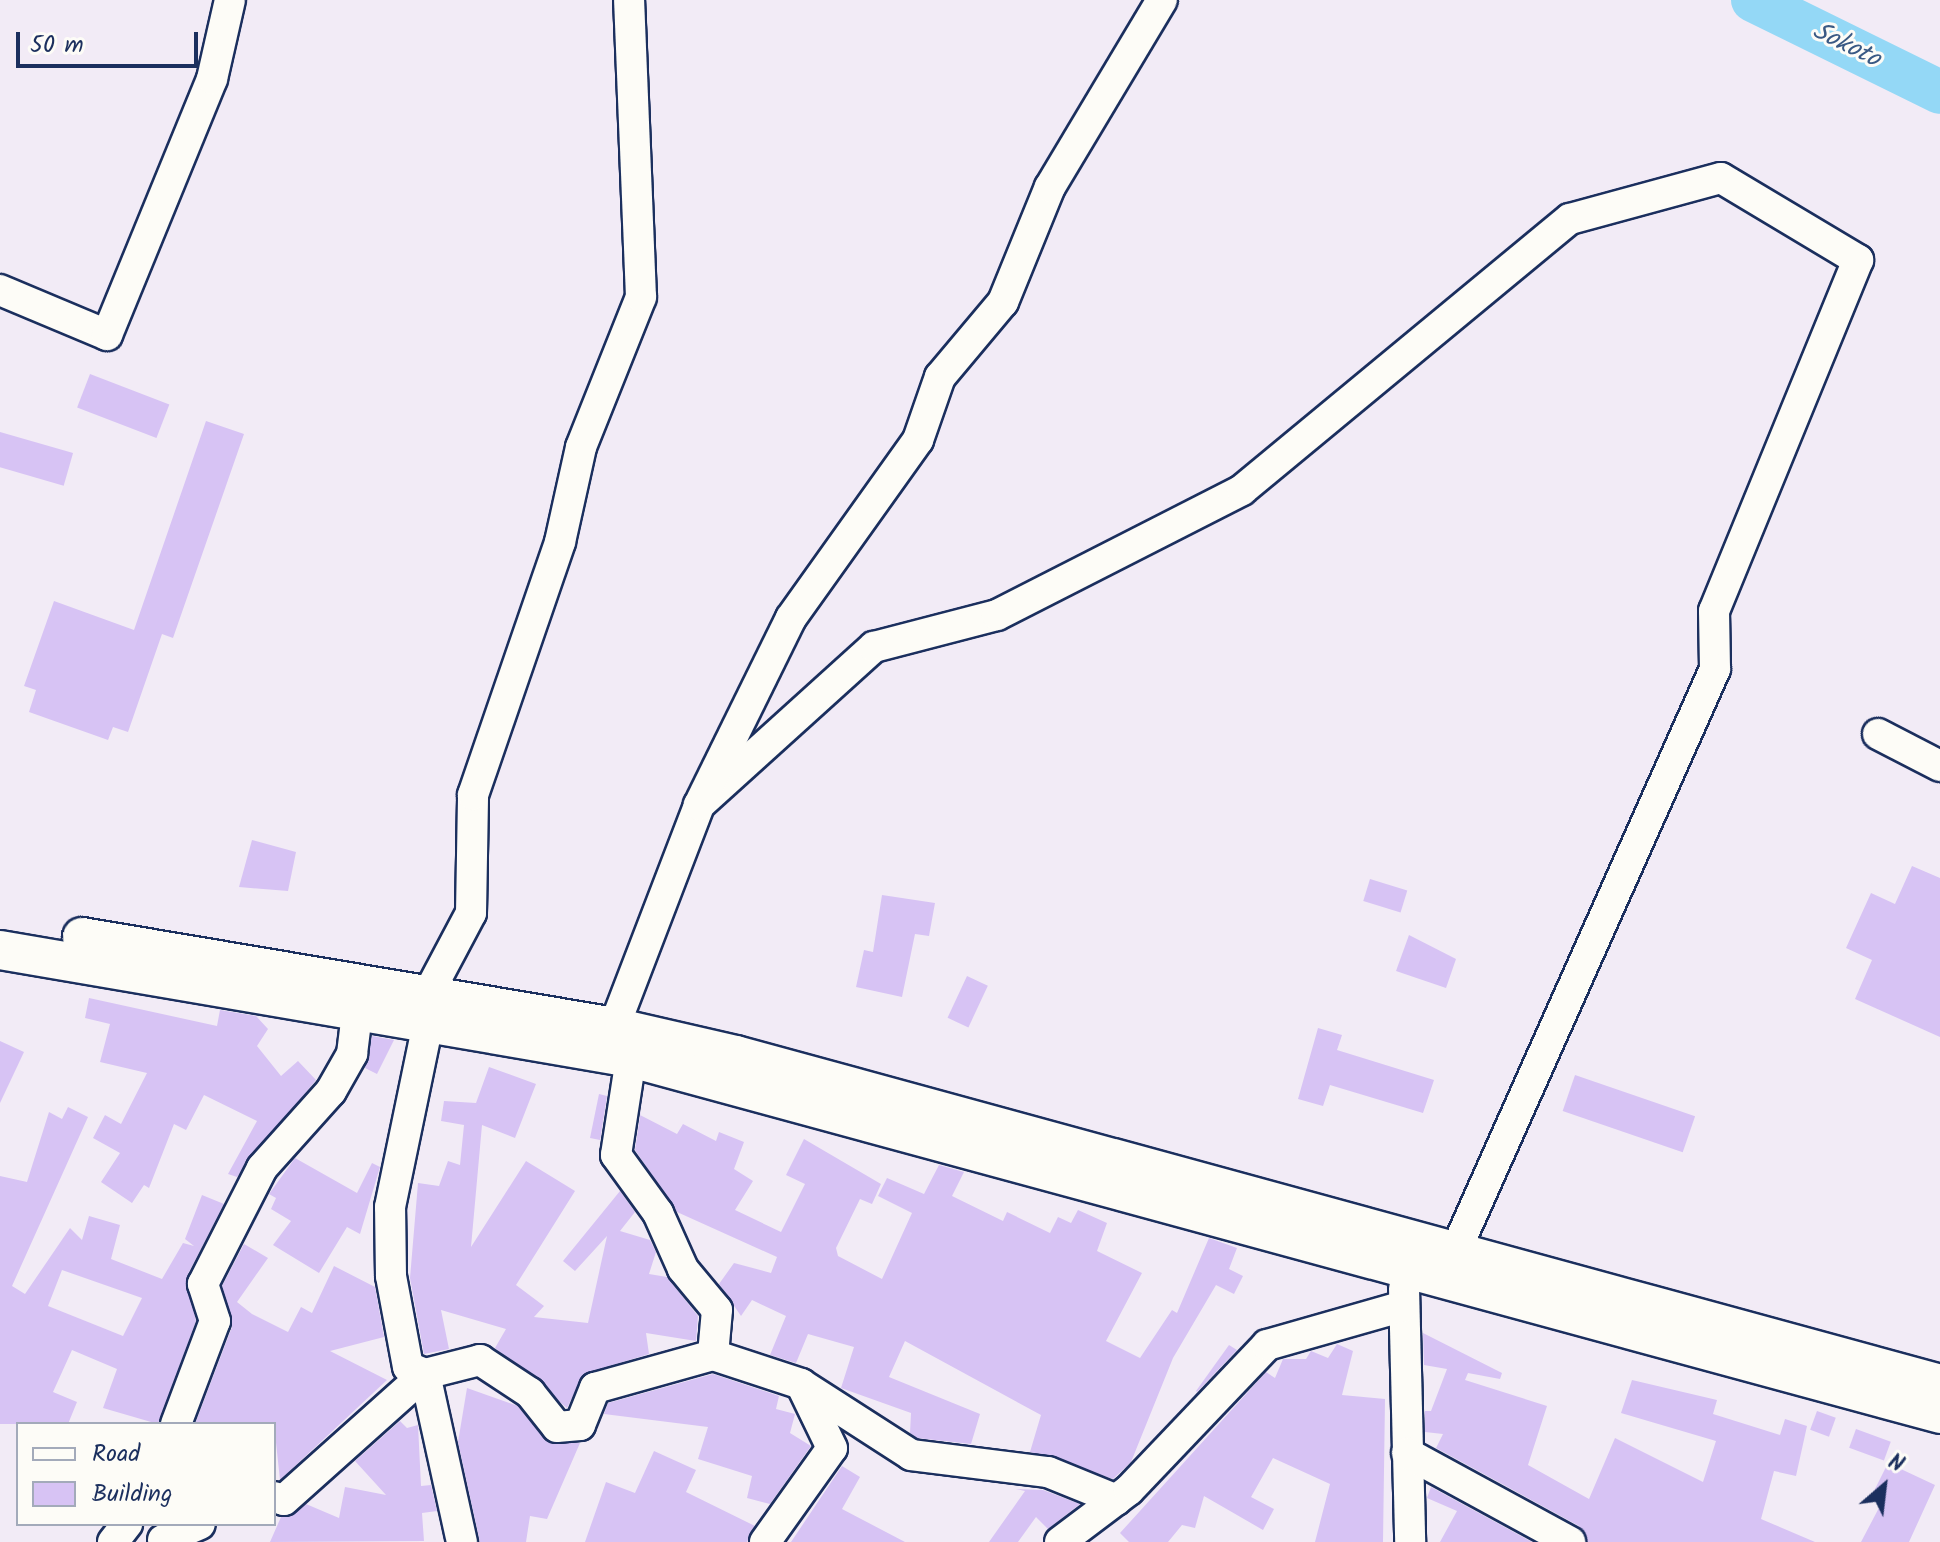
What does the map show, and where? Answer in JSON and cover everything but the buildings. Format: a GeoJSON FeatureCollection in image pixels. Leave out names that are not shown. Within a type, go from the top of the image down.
{"type":"FeatureCollection","features":[{"type":"Feature","properties":{"kind":"main road"},"geometry":{"type":"LineString","coordinates":[[0,925],[428,1010],[623,1043],[1404,1272],[1940,1414]]}},
{"type":"Feature","properties":{"kind":"main road"},"geometry":{"type":"LineString","coordinates":[[0,950],[357,1013],[428,1010]]}},
{"type":"Feature","properties":{"kind":"main road"},"geometry":{"type":"LineString","coordinates":[[1404,1272],[1455,1252],[1940,1384]]}},
{"type":"Feature","properties":{"kind":"street"},"geometry":{"type":"LineString","coordinates":[[0,290],[107,335],[212,79],[230,0]]}},
{"type":"Feature","properties":{"kind":"street"},"geometry":{"type":"LineString","coordinates":[[425,1374],[408,1367],[391,1276],[390,1207],[428,1010],[471,913],[473,795],[560,542],[581,447],[641,297],[629,0]]}},
{"type":"Feature","properties":{"kind":"street"},"geometry":{"type":"LineString","coordinates":[[713,1355],[717,1310],[683,1269],[658,1213],[616,1155],[623,1043],[699,805],[791,618],[918,440],[940,377],[1003,302],[1050,187],[1162,0]]}},
{"type":"Feature","properties":{"kind":"street"},"geometry":{"type":"LineString","coordinates":[[699,805],[874,647],[997,615],[1242,490],[1570,219],[1721,178],[1858,260],[1714,611],[1715,669],[1455,1252]]}},
{"type":"Feature","properties":{"kind":"street"},"geometry":{"type":"LineString","coordinates":[[1878,734],[1940,766]]}},
{"type":"Feature","properties":{"kind":"street"},"geometry":{"type":"LineString","coordinates":[[177,1422],[215,1321],[203,1284],[262,1168],[331,1091],[352,1054],[357,1013]]}},
{"type":"Feature","properties":{"kind":"street"},"geometry":{"type":"LineString","coordinates":[[1060,1542],[1117,1500],[1267,1345],[1404,1272],[1410,1542]]}},
{"type":"Feature","properties":{"kind":"street"},"geometry":{"type":"LineString","coordinates":[[276,1498],[284,1500],[425,1374],[480,1360],[530,1393],[557,1427],[580,1425],[595,1388],[713,1355],[801,1384],[911,1455],[1048,1472],[1117,1500]]}},
{"type":"Feature","properties":{"kind":"street"},"geometry":{"type":"LineString","coordinates":[[425,1374],[462,1542]]}},
{"type":"Feature","properties":{"kind":"street"},"geometry":{"type":"LineString","coordinates":[[765,1542],[832,1448],[801,1384]]}},
{"type":"Feature","properties":{"kind":"street"},"geometry":{"type":"LineString","coordinates":[[1407,1453],[1570,1542]]}},
{"type":"Feature","properties":{"kind":"street"},"geometry":{"type":"LineString","coordinates":[[113,1542],[125,1526]]}},
{"type":"Feature","properties":{"kind":"street"},"geometry":{"type":"LineString","coordinates":[[163,1535],[193,1526]]}},
{"type":"Feature","properties":{"kind":"waterway","name":"Sokoto"},"geometry":{"type":"LineString","coordinates":[[1753,0],[1940,92]]}}]}
